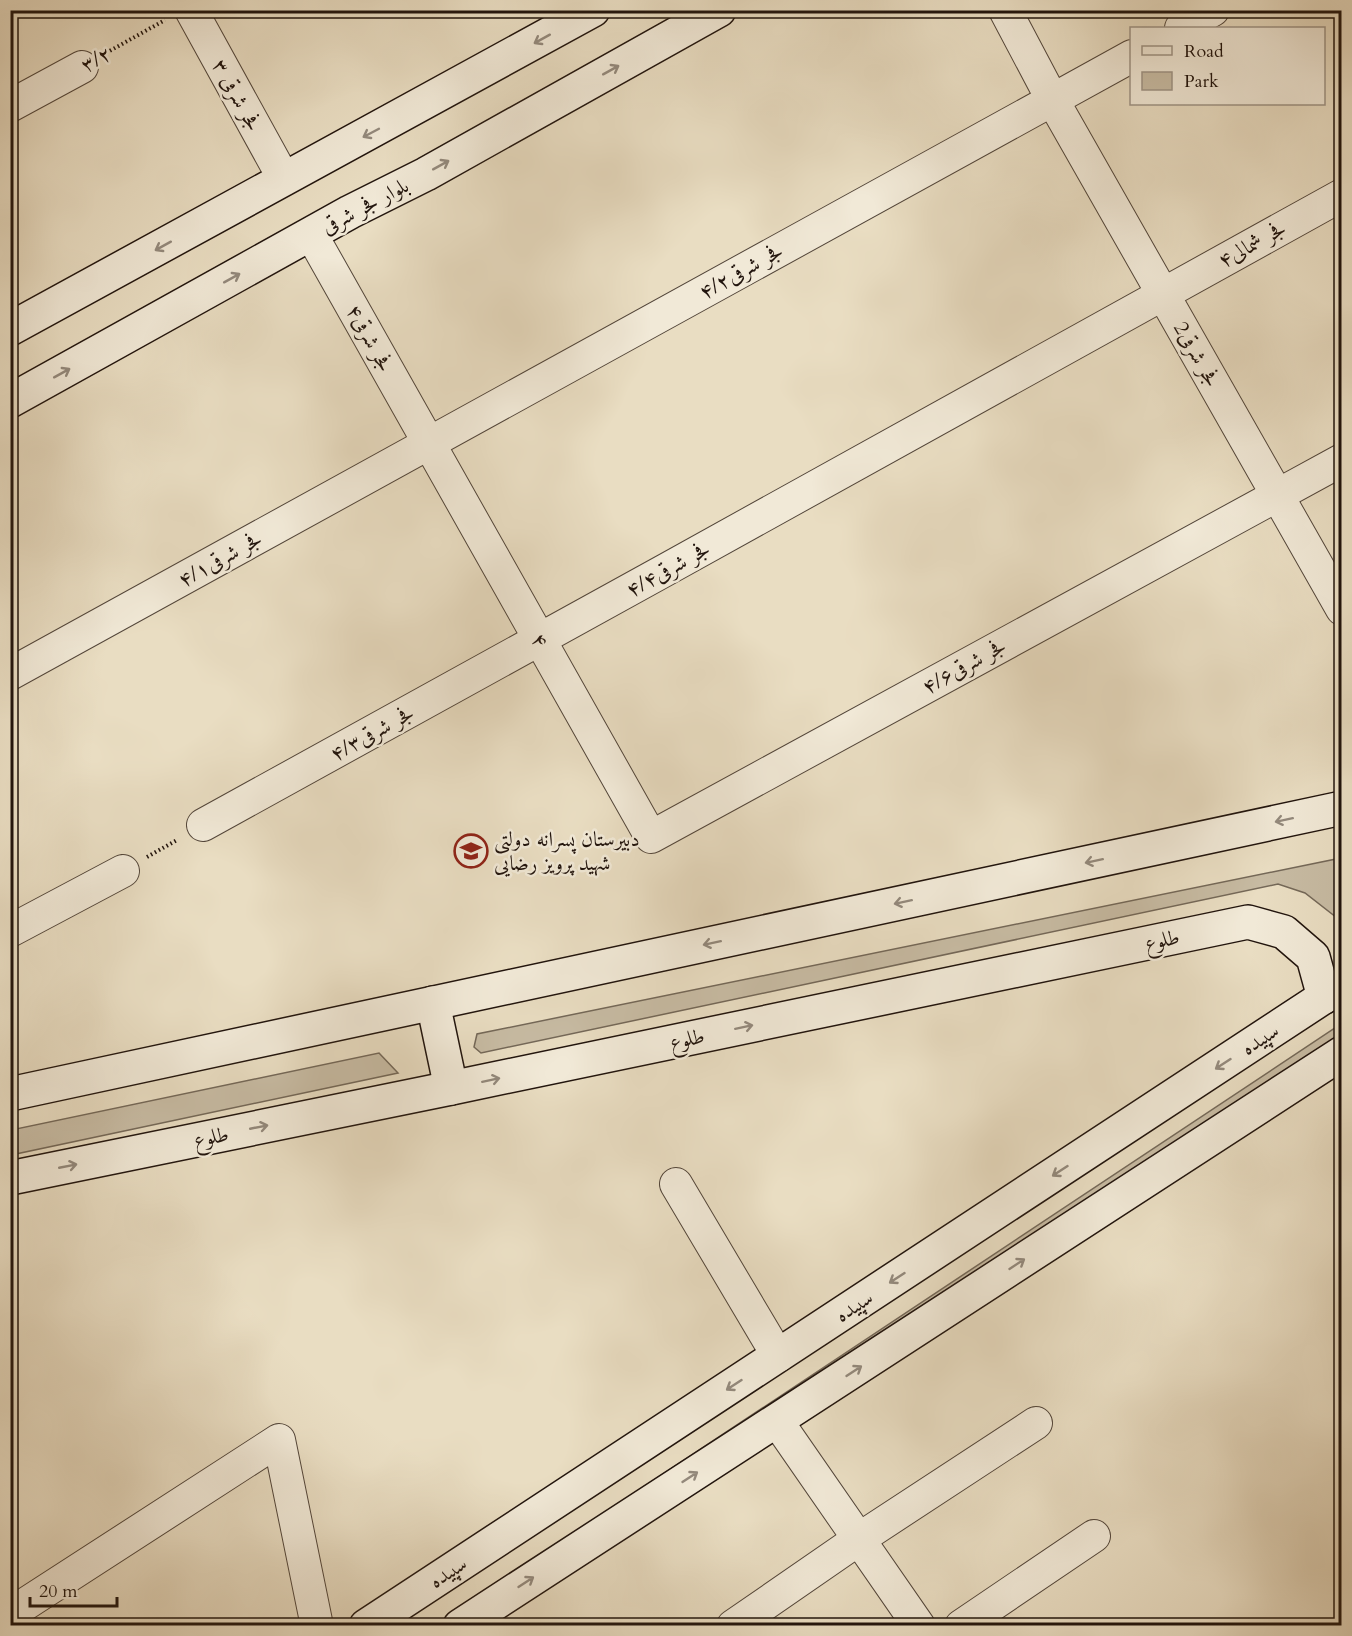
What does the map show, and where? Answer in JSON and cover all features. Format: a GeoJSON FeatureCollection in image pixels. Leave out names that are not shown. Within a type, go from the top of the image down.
{"type":"FeatureCollection","features":[{"type":"Feature","properties":{"kind":"main road"},"geometry":{"type":"LineString","coordinates":[[10,329],[593,10]]}},
{"type":"Feature","properties":{"kind":"main road","name":"بلوار فجر شرقی"},"geometry":{"type":"LineString","coordinates":[[10,401],[311,234],[426,174],[675,21],[719,10]]}},
{"type":"Feature","properties":{"kind":"main road"},"geometry":{"type":"LineString","coordinates":[[10,1094],[1341,808]]}},
{"type":"Feature","properties":{"kind":"main road","name":"طلوع"},"geometry":{"type":"LineString","coordinates":[[10,1178],[1248,922],[1284,932],[1312,957],[1333,991]]}},
{"type":"Feature","properties":{"kind":"main road","name":"سپیده"},"geometry":{"type":"LineString","coordinates":[[366,1626],[1333,991]]}},
{"type":"Feature","properties":{"kind":"main road"},"geometry":{"type":"LineString","coordinates":[[433,1003],[450,1088]]}},
{"type":"Feature","properties":{"kind":"main road"},"geometry":{"type":"LineString","coordinates":[[476,1620],[1341,1053]]}},
{"type":"Feature","properties":{"kind":"street","name":"2فجر شرقی"},"geometry":{"type":"LineString","coordinates":[[1005,10],[1052,99],[1341,609]]}},
{"type":"Feature","properties":{"kind":"street"},"geometry":{"type":"LineString","coordinates":[[1182,27],[1213,10]]}},
{"type":"Feature","properties":{"kind":"street","name":"۳ فجر شرقی"},"geometry":{"type":"LineString","coordinates":[[181,13],[284,179]]}},
{"type":"Feature","properties":{"kind":"street","name":"فجر شرقی۴/۲"},"geometry":{"type":"LineString","coordinates":[[429,443],[1130,57]]}},
{"type":"Feature","properties":{"kind":"street","name":"۳/۲"},"geometry":{"type":"LineString","coordinates":[[10,106],[82,67]]}},
{"type":"Feature","properties":{"kind":"street","name":"فجر شمالی۴"},"geometry":{"type":"LineString","coordinates":[[796,498],[878,450],[1341,195]]}},
{"type":"Feature","properties":{"kind":"street","name":"فجر شرقی۴"},"geometry":{"type":"LineString","coordinates":[[311,234],[429,443]]}},
{"type":"Feature","properties":{"kind":"street","name":"۴"},"geometry":{"type":"LineString","coordinates":[[429,443],[651,837]]}},
{"type":"Feature","properties":{"kind":"street","name":"فجر شرقی۴/۱"},"geometry":{"type":"LineString","coordinates":[[10,674],[429,443]]}},
{"type":"Feature","properties":{"kind":"street","name":"فجر شرقی۴/۶"},"geometry":{"type":"LineString","coordinates":[[651,837],[1341,460]]}},
{"type":"Feature","properties":{"kind":"street","name":"فجر شرقی۴/۴"},"geometry":{"type":"LineString","coordinates":[[540,640],[796,498]]}},
{"type":"Feature","properties":{"kind":"street","name":"فجر شرقی۴/۳"},"geometry":{"type":"LineString","coordinates":[[203,825],[540,640]]}},
{"type":"Feature","properties":{"kind":"street"},"geometry":{"type":"LineString","coordinates":[[10,931],[123,871]]}},
{"type":"Feature","properties":{"kind":"street"},"geometry":{"type":"LineString","coordinates":[[676,1184],[778,1356]]}},
{"type":"Feature","properties":{"kind":"street"},"geometry":{"type":"LineString","coordinates":[[777,1421],[919,1626]]}},
{"type":"Feature","properties":{"kind":"street"},"geometry":{"type":"LineString","coordinates":[[733,1626],[859,1539],[1036,1423]]}},
{"type":"Feature","properties":{"kind":"street"},"geometry":{"type":"LineString","coordinates":[[10,1614],[279,1440],[317,1626]]}},
{"type":"Feature","properties":{"kind":"street"},"geometry":{"type":"LineString","coordinates":[[961,1626],[1094,1536]]}},
{"type":"Feature","properties":{"kind":"path","name":"۳/۲"},"geometry":{"type":"LineString","coordinates":[[82,67],[181,13]]}},
{"type":"Feature","properties":{"kind":"path"},"geometry":{"type":"LineString","coordinates":[[123,871],[203,825]]}},
{"type":"Feature","properties":{"kind":"green space"},"geometry":{"type":"Polygon","coordinates":[[[1341,858],[1341,921],[1305,893],[1278,884],[481,1053],[474,1047],[477,1034],[1341,858]]]}},
{"type":"Feature","properties":{"kind":"green space"},"geometry":{"type":"Polygon","coordinates":[[[1341,1024],[1341,1040],[448,1625],[434,1626],[1341,1024]]]}},
{"type":"Feature","properties":{"kind":"green space"},"geometry":{"type":"Polygon","coordinates":[[[379,1053],[398,1073],[11,1155],[11,1130],[379,1053]]]}},
{"type":"Feature","properties":{"kind":"place","name":"دبیرستان پسرانه دولتی شهید پرویز رضایی"},"geometry":{"type":"Point","coordinates":[471,851]}}]}
